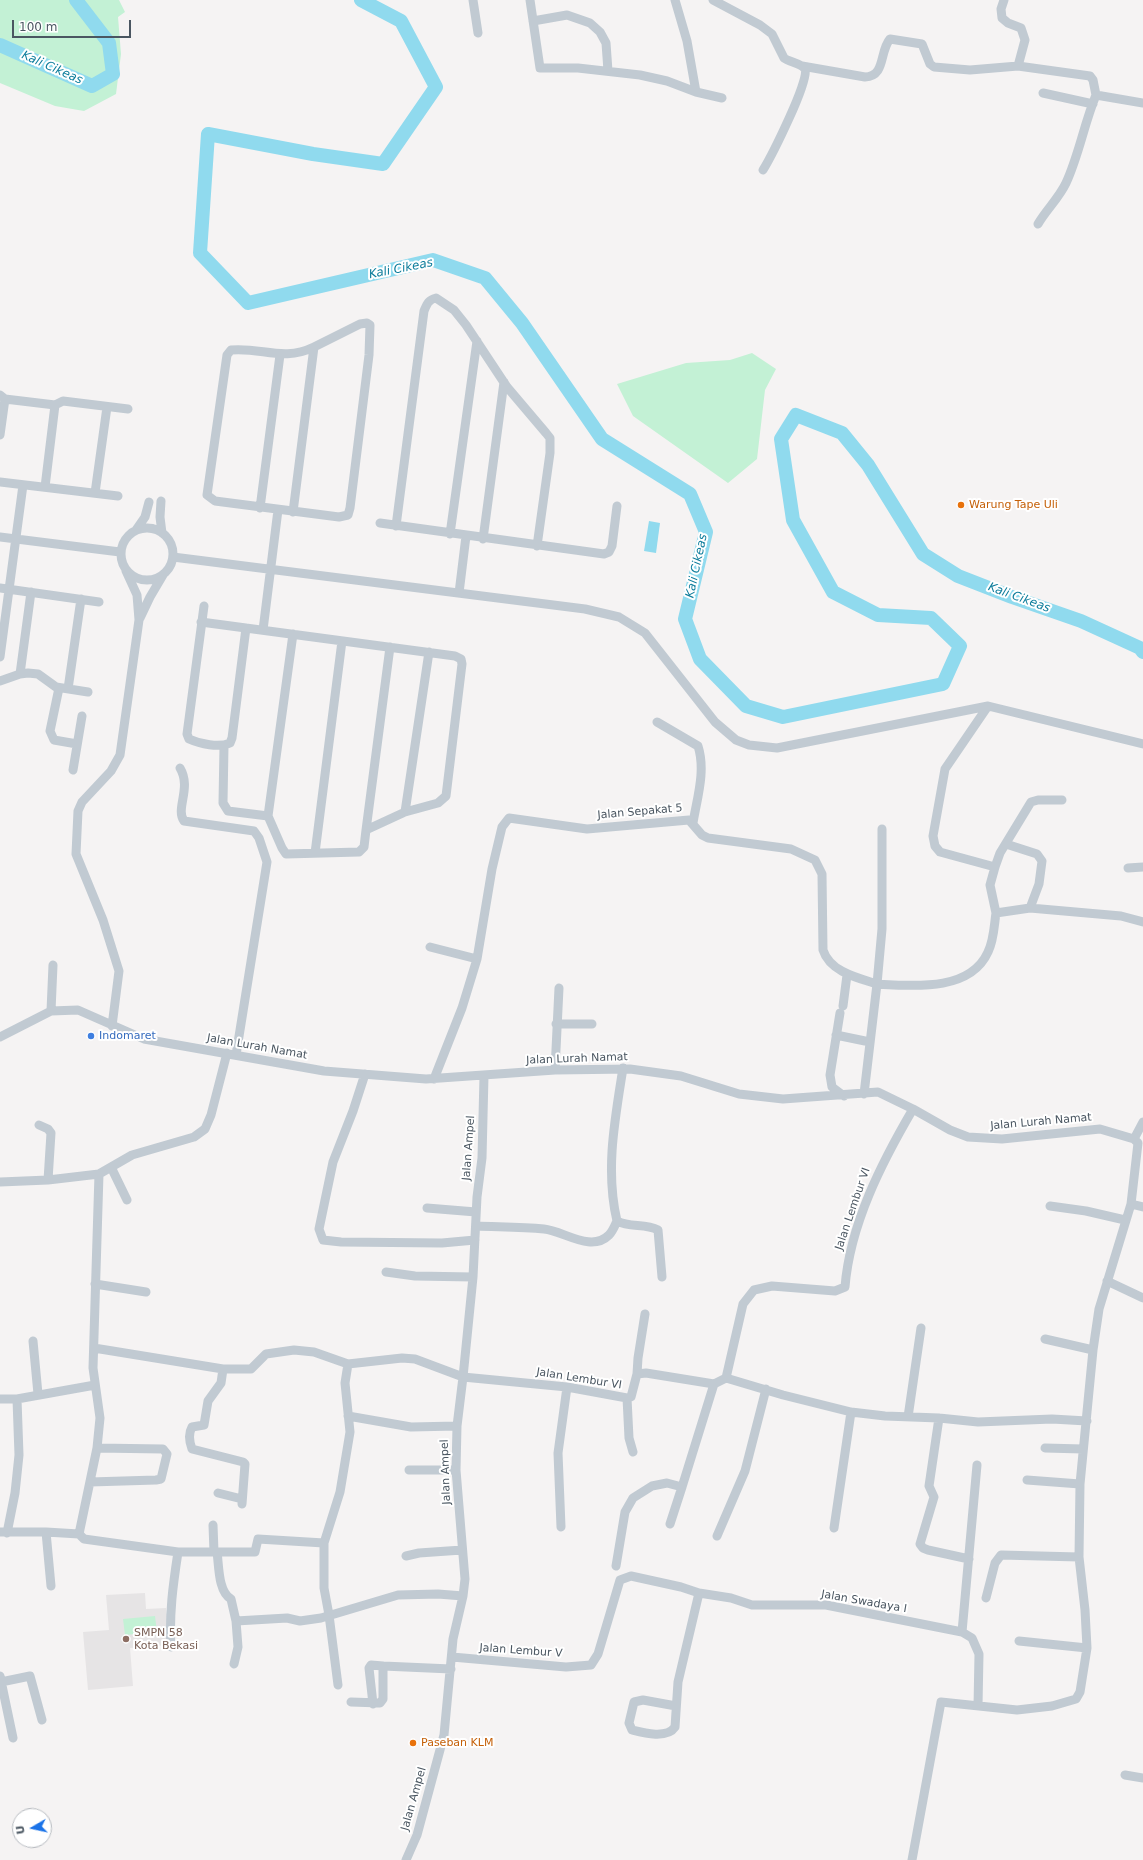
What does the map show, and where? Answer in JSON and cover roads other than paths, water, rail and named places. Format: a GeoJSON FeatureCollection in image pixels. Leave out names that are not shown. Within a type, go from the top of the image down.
{"type":"FeatureCollection","features":[{"type":"Feature","properties":{"kind":"street"},"geometry":{"type":"LineString","coordinates":[[473,0],[478,33]]}},
{"type":"Feature","properties":{"kind":"street"},"geometry":{"type":"LineString","coordinates":[[530,0],[540,68],[568,67],[608,71],[667,81],[696,92],[722,98]]}},
{"type":"Feature","properties":{"kind":"street"},"geometry":{"type":"LineString","coordinates":[[674,0],[687,41],[696,92]]}},
{"type":"Feature","properties":{"kind":"street"},"geometry":{"type":"LineString","coordinates":[[713,0],[760,25],[772,34],[784,58],[802,66],[872,77],[878,72],[887,43],[890,39],[898,39],[922,44],[930,64],[934,67],[970,70],[1018,66],[1090,76],[1093,80],[1094,99],[1075,162],[1066,184],[1038,224]]}},
{"type":"Feature","properties":{"kind":"street"},"geometry":{"type":"LineString","coordinates":[[1004,0],[1001,9],[1002,18],[1008,23],[1021,28],[1025,40],[1018,66]]}},
{"type":"Feature","properties":{"kind":"street"},"geometry":{"type":"LineString","coordinates":[[533,21],[567,15],[590,23],[600,32],[606,43],[608,71]]}},
{"type":"Feature","properties":{"kind":"street"},"geometry":{"type":"LineString","coordinates":[[763,170],[792,112],[806,76],[802,66]]}},
{"type":"Feature","properties":{"kind":"street"},"geometry":{"type":"LineString","coordinates":[[1043,93],[1143,103]]}},
{"type":"Feature","properties":{"kind":"street"},"geometry":{"type":"LineString","coordinates":[[396,526],[424,311],[431,299],[436,298],[454,310],[477,341],[504,382],[550,438],[550,453],[537,546]]}},
{"type":"Feature","properties":{"kind":"street"},"geometry":{"type":"LineString","coordinates":[[368,323],[370,325],[368,369],[350,512],[346,516],[339,517],[260,508],[215,501],[209,498],[207,493],[227,354],[231,350],[237,350],[280,355],[303,352],[314,347],[360,324],[368,323]]}},
{"type":"Feature","properties":{"kind":"street"},"geometry":{"type":"LineString","coordinates":[[450,534],[477,341]]}},
{"type":"Feature","properties":{"kind":"street"},"geometry":{"type":"LineString","coordinates":[[293,512],[314,347]]}},
{"type":"Feature","properties":{"kind":"street"},"geometry":{"type":"LineString","coordinates":[[260,508],[280,355]]}},
{"type":"Feature","properties":{"kind":"street"},"geometry":{"type":"LineString","coordinates":[[483,539],[504,382]]}},
{"type":"Feature","properties":{"kind":"street"},"geometry":{"type":"LineString","coordinates":[[0,435],[2,397],[55,405],[63,401],[128,409]]}},
{"type":"Feature","properties":{"kind":"street"},"geometry":{"type":"LineString","coordinates":[[45,488],[55,405]]}},
{"type":"Feature","properties":{"kind":"street"},"geometry":{"type":"LineString","coordinates":[[95,494],[107,407]]}},
{"type":"Feature","properties":{"kind":"street"},"geometry":{"type":"LineString","coordinates":[[0,482],[118,496]]}},
{"type":"Feature","properties":{"kind":"street"},"geometry":{"type":"LineString","coordinates":[[0,657],[4,589],[15,539],[23,485]]}},
{"type":"Feature","properties":{"kind":"street"},"geometry":{"type":"LineString","coordinates":[[162,501],[160,517],[162,533]]}},
{"type":"Feature","properties":{"kind":"street"},"geometry":{"type":"LineString","coordinates":[[136,530],[145,517],[149,502]]}},
{"type":"Feature","properties":{"kind":"street"},"geometry":{"type":"LineString","coordinates":[[380,523],[483,539],[604,554],[609,552],[612,546],[617,506]]}},
{"type":"Feature","properties":{"kind":"street"},"geometry":{"type":"LineString","coordinates":[[263,630],[278,510]]}},
{"type":"Feature","properties":{"kind":"street"},"geometry":{"type":"LineString","coordinates":[[112,1026],[119,971],[103,920],[76,854],[78,811],[82,802],[102,782],[120,755],[140,620],[150,597],[163,575],[170,567],[173,557],[172,548],[168,539],[162,533],[154,529],[144,528],[136,530],[128,535],[122,543],[120,552],[121,562],[137,595],[140,620]]}},
{"type":"Feature","properties":{"kind":"street"},"geometry":{"type":"LineString","coordinates":[[459,593],[466,536]]}},
{"type":"Feature","properties":{"kind":"street"},"geometry":{"type":"LineString","coordinates":[[0,537],[120,552]]}},
{"type":"Feature","properties":{"kind":"street"},"geometry":{"type":"LineString","coordinates":[[173,557],[585,609],[619,617],[645,633],[715,722],[736,740],[749,745],[777,748],[988,706],[1143,744]]}},
{"type":"Feature","properties":{"kind":"street"},"geometry":{"type":"LineString","coordinates":[[126,571],[134,578],[144,581],[154,580],[163,575]]}},
{"type":"Feature","properties":{"kind":"street"},"geometry":{"type":"LineString","coordinates":[[4,589],[99,602]]}},
{"type":"Feature","properties":{"kind":"street"},"geometry":{"type":"LineString","coordinates":[[20,674],[31,592]]}},
{"type":"Feature","properties":{"kind":"street"},"geometry":{"type":"LineString","coordinates":[[77,744],[54,740],[51,737],[50,731],[64,688],[80,599]]}},
{"type":"Feature","properties":{"kind":"street"},"geometry":{"type":"LineString","coordinates":[[204,606],[187,734],[189,739],[195,742],[224,746],[230,744],[246,628]]}},
{"type":"Feature","properties":{"kind":"street"},"geometry":{"type":"LineString","coordinates":[[202,622],[429,652],[455,656],[461,659],[462,664],[446,796],[438,803],[405,812],[366,830]]}},
{"type":"Feature","properties":{"kind":"street"},"geometry":{"type":"LineString","coordinates":[[293,634],[268,816],[286,854],[359,852],[364,847],[390,647]]}},
{"type":"Feature","properties":{"kind":"street"},"geometry":{"type":"LineString","coordinates":[[315,853],[342,641]]}},
{"type":"Feature","properties":{"kind":"street"},"geometry":{"type":"LineString","coordinates":[[405,812],[429,652]]}},
{"type":"Feature","properties":{"kind":"street"},"geometry":{"type":"LineString","coordinates":[[0,681],[20,674],[38,674],[64,688],[88,692]]}},
{"type":"Feature","properties":{"kind":"street"},"geometry":{"type":"LineString","coordinates":[[988,706],[946,769],[933,836],[934,846],[940,852],[995,867]]}},
{"type":"Feature","properties":{"kind":"street"},"geometry":{"type":"LineString","coordinates":[[73,770],[82,716]]}},
{"type":"Feature","properties":{"kind":"street"},"geometry":{"type":"LineString","coordinates":[[657,722],[698,746],[702,758],[693,823]]}},
{"type":"Feature","properties":{"kind":"street"},"geometry":{"type":"LineString","coordinates":[[224,746],[222,803],[224,808],[228,811],[268,816]]}},
{"type":"Feature","properties":{"kind":"street"},"geometry":{"type":"LineString","coordinates":[[0,1182],[48,1180],[99,1174],[132,1155],[194,1137],[204,1129],[211,1115],[232,1054],[267,862],[259,838],[254,831],[184,821],[181,815],[185,782],[180,768]]}},
{"type":"Feature","properties":{"kind":"street","name":"Jalan Sepakat 5"},"geometry":{"type":"LineString","coordinates":[[434,1079],[462,1008],[477,959],[494,862],[502,827],[509,818],[587,828],[689,820],[702,835],[708,838],[791,849],[815,860],[822,874],[823,950],[826,958],[847,975],[877,984],[908,986],[950,982],[970,975],[980,965],[988,952],[993,937],[996,913],[990,885],[1000,853],[1031,802],[1038,800],[1062,800]]}},
{"type":"Feature","properties":{"kind":"street"},"geometry":{"type":"LineString","coordinates":[[864,1094],[882,929],[882,830]]}},
{"type":"Feature","properties":{"kind":"street"},"geometry":{"type":"LineString","coordinates":[[1006,844],[1037,854],[1042,861],[1039,884],[1030,908]]}},
{"type":"Feature","properties":{"kind":"street"},"geometry":{"type":"LineString","coordinates":[[1128,868],[1143,867]]}},
{"type":"Feature","properties":{"kind":"street"},"geometry":{"type":"LineString","coordinates":[[996,913],[1030,908],[1121,916],[1143,922]]}},
{"type":"Feature","properties":{"kind":"street"},"geometry":{"type":"LineString","coordinates":[[430,947],[477,959]]}},
{"type":"Feature","properties":{"kind":"street"},"geometry":{"type":"LineString","coordinates":[[51,1011],[53,965]]}},
{"type":"Feature","properties":{"kind":"street"},"geometry":{"type":"LineString","coordinates":[[844,1096],[832,1087],[830,1081],[836,1035],[842,1010],[847,975]]}},
{"type":"Feature","properties":{"kind":"street"},"geometry":{"type":"LineString","coordinates":[[554,1070],[559,988]]}},
{"type":"Feature","properties":{"kind":"street","name":"Jalan Lurah Namat"},"geometry":{"type":"LineString","coordinates":[[0,1037],[51,1011],[78,1010],[144,1039],[324,1071],[434,1079],[554,1070],[623,1068],[681,1076],[739,1094],[784,1100],[878,1092],[912,1108],[950,1130],[968,1137],[1002,1139],[1100,1129],[1138,1142]]}},
{"type":"Feature","properties":{"kind":"street"},"geometry":{"type":"LineString","coordinates":[[556,1024],[592,1024]]}},
{"type":"Feature","properties":{"kind":"street"},"geometry":{"type":"LineString","coordinates":[[836,1035],[865,1041]]}},
{"type":"Feature","properties":{"kind":"street"},"geometry":{"type":"LineString","coordinates":[[476,1226],[546,1230],[574,1240],[590,1241],[603,1239],[610,1234],[617,1221],[613,1203],[611,1158],[613,1130],[623,1068]]}},
{"type":"Feature","properties":{"kind":"street"},"geometry":{"type":"LineString","coordinates":[[365,1074],[359,1095],[330,1175],[319,1229],[321,1238],[323,1240],[341,1242],[436,1243],[475,1240]]}},
{"type":"Feature","properties":{"kind":"street","name":"Jalan Ampel"},"geometry":{"type":"LineString","coordinates":[[406,1860],[417,1835],[444,1735],[453,1639],[463,1596],[465,1578],[456,1470],[457,1426],[473,1277],[476,1212],[482,1158],[484,1076]]}},
{"type":"Feature","properties":{"kind":"street","name":"Jalan Lembur VI"},"geometry":{"type":"LineString","coordinates":[[726,1378],[743,1304],[754,1290],[772,1286],[835,1291],[845,1287],[847,1264],[855,1235],[882,1162],[912,1108]]}},
{"type":"Feature","properties":{"kind":"street"},"geometry":{"type":"LineString","coordinates":[[912,1860],[914,1838],[941,1702],[1016,1710],[1052,1706],[1076,1699],[1080,1692],[1087,1648],[1085,1610],[1079,1557],[1080,1484],[1093,1350],[1099,1309],[1131,1204],[1138,1142],[1143,1122]]}},
{"type":"Feature","properties":{"kind":"street"},"geometry":{"type":"LineString","coordinates":[[39,1125],[48,1129],[51,1133],[48,1180]]}},
{"type":"Feature","properties":{"kind":"street"},"geometry":{"type":"LineString","coordinates":[[111,1167],[127,1200]]}},
{"type":"Feature","properties":{"kind":"street"},"geometry":{"type":"LineString","coordinates":[[79,1534],[97,1448],[100,1418],[93,1368],[99,1174]]}},
{"type":"Feature","properties":{"kind":"street"},"geometry":{"type":"LineString","coordinates":[[1131,1204],[1143,1207]]}},
{"type":"Feature","properties":{"kind":"street"},"geometry":{"type":"LineString","coordinates":[[1050,1206],[1086,1211],[1125,1220]]}},
{"type":"Feature","properties":{"kind":"street"},"geometry":{"type":"LineString","coordinates":[[427,1208],[476,1212]]}},
{"type":"Feature","properties":{"kind":"street"},"geometry":{"type":"LineString","coordinates":[[617,1221],[624,1225],[653,1227],[658,1230],[662,1278]]}},
{"type":"Feature","properties":{"kind":"street"},"geometry":{"type":"LineString","coordinates":[[386,1272],[415,1276],[473,1277]]}},
{"type":"Feature","properties":{"kind":"street"},"geometry":{"type":"LineString","coordinates":[[1107,1281],[1143,1298]]}},
{"type":"Feature","properties":{"kind":"street"},"geometry":{"type":"LineString","coordinates":[[95,1284],[146,1292]]}},
{"type":"Feature","properties":{"kind":"street"},"geometry":{"type":"LineString","coordinates":[[638,1374],[638,1358],[645,1314]]}},
{"type":"Feature","properties":{"kind":"street"},"geometry":{"type":"LineString","coordinates":[[908,1417],[921,1328]]}},
{"type":"Feature","properties":{"kind":"street"},"geometry":{"type":"LineString","coordinates":[[1045,1339],[1093,1350]]}},
{"type":"Feature","properties":{"kind":"street"},"geometry":{"type":"LineString","coordinates":[[32,1341],[38,1394]]}},
{"type":"Feature","properties":{"kind":"street"},"geometry":{"type":"LineString","coordinates":[[94,1348],[223,1369],[251,1369],[266,1354],[294,1350],[314,1352],[348,1364],[345,1383],[350,1432],[340,1492],[324,1543],[324,1588],[338,1685]]}},
{"type":"Feature","properties":{"kind":"street","name":"Jalan Lembur VI"},"geometry":{"type":"LineString","coordinates":[[348,1364],[402,1358],[415,1360],[463,1377],[567,1387],[627,1398],[631,1397],[638,1374],[646,1373],[714,1384]]}},
{"type":"Feature","properties":{"kind":"street"},"geometry":{"type":"LineString","coordinates":[[218,1493],[242,1501],[245,1464],[243,1462],[192,1449],[189,1432],[192,1427],[204,1425],[208,1401],[221,1383],[223,1369]]}},
{"type":"Feature","properties":{"kind":"street"},"geometry":{"type":"LineString","coordinates":[[670,1524],[714,1384],[726,1378],[851,1412],[885,1416],[939,1418],[978,1422],[1052,1419],[1087,1420]]}},
{"type":"Feature","properties":{"kind":"street"},"geometry":{"type":"LineString","coordinates":[[0,1399],[17,1399],[38,1394],[96,1385]]}},
{"type":"Feature","properties":{"kind":"street"},"geometry":{"type":"LineString","coordinates":[[561,1527],[558,1453],[567,1387]]}},
{"type":"Feature","properties":{"kind":"street"},"geometry":{"type":"LineString","coordinates":[[718,1536],[745,1471],[766,1389]]}},
{"type":"Feature","properties":{"kind":"street"},"geometry":{"type":"LineString","coordinates":[[627,1398],[629,1438],[633,1452]]}},
{"type":"Feature","properties":{"kind":"street"},"geometry":{"type":"LineString","coordinates":[[17,1399],[19,1455],[15,1493],[3,1533],[46,1532],[79,1534],[84,1539],[178,1552],[255,1552],[258,1539],[324,1543]]}},
{"type":"Feature","properties":{"kind":"street"},"geometry":{"type":"LineString","coordinates":[[834,1528],[851,1412]]}},
{"type":"Feature","properties":{"kind":"street"},"geometry":{"type":"LineString","coordinates":[[348,1416],[411,1427],[457,1426]]}},
{"type":"Feature","properties":{"kind":"street"},"geometry":{"type":"LineString","coordinates":[[939,1418],[928,1486],[934,1497],[920,1544],[923,1548],[928,1550],[968,1559]]}},
{"type":"Feature","properties":{"kind":"street"},"geometry":{"type":"LineString","coordinates":[[90,1482],[160,1479],[163,1477],[165,1468],[167,1454],[163,1449],[97,1448]]}},
{"type":"Feature","properties":{"kind":"street"},"geometry":{"type":"LineString","coordinates":[[1045,1448],[1083,1450]]}},
{"type":"Feature","properties":{"kind":"street"},"geometry":{"type":"LineString","coordinates":[[977,1465],[962,1632],[972,1638],[979,1654],[978,1706]]}},
{"type":"Feature","properties":{"kind":"street"},"geometry":{"type":"LineString","coordinates":[[409,1470],[456,1470]]}},
{"type":"Feature","properties":{"kind":"street"},"geometry":{"type":"LineString","coordinates":[[1027,1480],[1080,1484]]}},
{"type":"Feature","properties":{"kind":"street"},"geometry":{"type":"LineString","coordinates":[[616,1566],[625,1512],[633,1498],[652,1486],[667,1483],[682,1487]]}},
{"type":"Feature","properties":{"kind":"street"},"geometry":{"type":"LineString","coordinates":[[213,1525],[221,1584],[227,1597],[231,1599],[236,1621],[238,1647],[234,1664]]}},
{"type":"Feature","properties":{"kind":"street"},"geometry":{"type":"LineString","coordinates":[[46,1532],[50,1586]]}},
{"type":"Feature","properties":{"kind":"street"},"geometry":{"type":"LineString","coordinates":[[406,1556],[462,1550]]}},
{"type":"Feature","properties":{"kind":"street"},"geometry":{"type":"LineString","coordinates":[[171,1647],[169,1615],[178,1552]]}},
{"type":"Feature","properties":{"kind":"street"},"geometry":{"type":"LineString","coordinates":[[986,1598],[995,1563],[1001,1555],[1079,1557]]}},
{"type":"Feature","properties":{"kind":"street","name":"Jalan Swadaya I"},"geometry":{"type":"LineString","coordinates":[[588,1665],[595,1662],[620,1580],[631,1576],[681,1587],[699,1593],[730,1598],[752,1605],[826,1605],[962,1632]]}},
{"type":"Feature","properties":{"kind":"street"},"geometry":{"type":"LineString","coordinates":[[676,1706],[643,1700],[634,1702],[629,1723],[632,1730],[655,1734],[666,1734],[672,1731],[675,1727],[678,1682],[699,1593]]}},
{"type":"Feature","properties":{"kind":"street"},"geometry":{"type":"LineString","coordinates":[[236,1621],[287,1618],[300,1621],[321,1618],[398,1595],[438,1594],[463,1596]]}},
{"type":"Feature","properties":{"kind":"street"},"geometry":{"type":"LineString","coordinates":[[1019,1641],[1087,1648]]}},
{"type":"Feature","properties":{"kind":"street","name":"Jalan Lembur V"},"geometry":{"type":"LineString","coordinates":[[452,1657],[566,1666],[588,1665]]}},
{"type":"Feature","properties":{"kind":"street"},"geometry":{"type":"LineString","coordinates":[[373,1704],[369,1668],[371,1665],[451,1669]]}},
{"type":"Feature","properties":{"kind":"street"},"geometry":{"type":"LineString","coordinates":[[351,1702],[373,1704],[380,1703],[383,1699],[383,1666]]}},
{"type":"Feature","properties":{"kind":"street"},"geometry":{"type":"LineString","coordinates":[[13,1738],[1,1679],[30,1676],[42,1720]]}},
{"type":"Feature","properties":{"kind":"street"},"geometry":{"type":"LineString","coordinates":[[1125,1775],[1143,1778]]}},
{"type":"Feature","properties":{"kind":"water"},"geometry":{"type":"Polygon","coordinates":[[[649,521],[660,523],[656,553],[644,551],[649,521]]]}},
{"type":"Feature","properties":{"kind":"waterway","name":"Kali Cikeas"},"geometry":{"type":"LineString","coordinates":[[0,45],[92,86],[113,74],[109,43],[76,0]]}},
{"type":"Feature","properties":{"kind":"waterway","name":"Kali Cikeas"},"geometry":{"type":"LineString","coordinates":[[361,0],[401,21],[436,87],[383,164],[313,154],[208,134],[200,253],[248,303],[433,260],[485,278],[522,323],[602,439],[690,494],[706,532],[685,619],[700,659],[746,706],[783,717],[943,684],[960,646],[931,618],[878,615],[833,592],[793,520],[781,439],[796,415],[842,433],[868,465],[923,554],[958,576],[1081,621],[1140,648],[1143,652]]}},
{"type":"Feature","properties":{"kind":"place","name":"Warung Tape Uli"},"geometry":{"type":"Point","coordinates":[961,505]}},
{"type":"Feature","properties":{"kind":"place","name":"Indomaret"},"geometry":{"type":"Point","coordinates":[91,1036]}},
{"type":"Feature","properties":{"kind":"place","name":"SMPN 58 Kota Bekasi"},"geometry":{"type":"Point","coordinates":[126,1639]}},
{"type":"Feature","properties":{"kind":"place","name":"Paseban KLM"},"geometry":{"type":"Point","coordinates":[413,1743]}}]}
